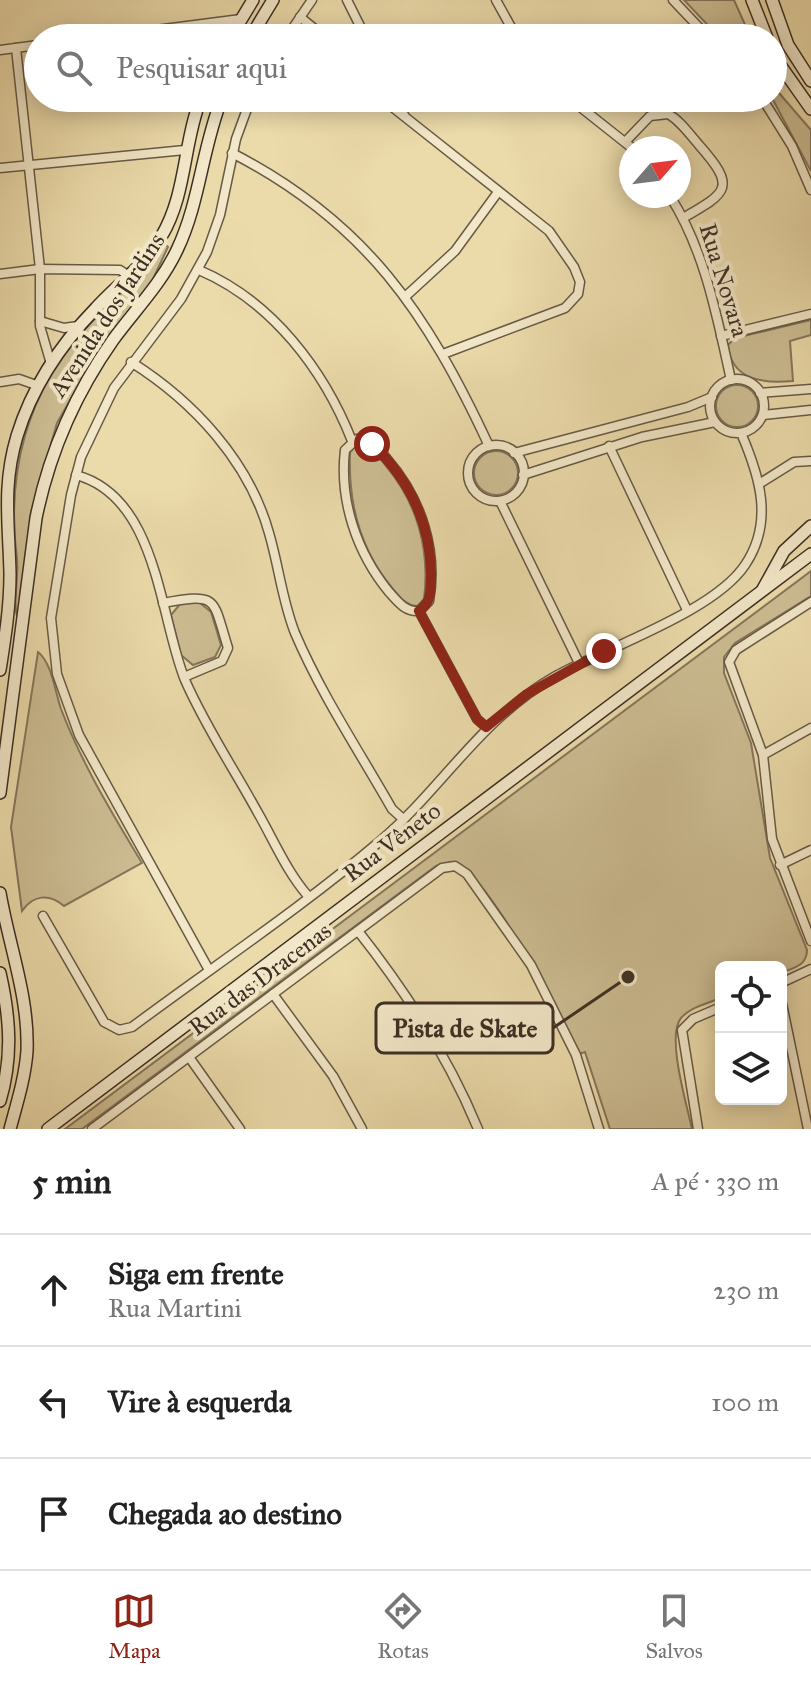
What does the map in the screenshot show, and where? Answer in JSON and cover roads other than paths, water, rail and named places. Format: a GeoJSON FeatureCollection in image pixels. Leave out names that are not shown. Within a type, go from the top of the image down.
{"type":"FeatureCollection","features":[{"type":"Feature","properties":{"kind":"street"},"geometry":{"type":"LineString","coordinates":[[238,24],[253,0]]}},
{"type":"Feature","properties":{"kind":"street"},"geometry":{"type":"LineString","coordinates":[[258,24],[273,0]]}},
{"type":"Feature","properties":{"kind":"street"},"geometry":{"type":"LineString","coordinates":[[295,24],[312,0]]}},
{"type":"Feature","properties":{"kind":"street"},"geometry":{"type":"LineString","coordinates":[[347,0],[359,24]]}},
{"type":"Feature","properties":{"kind":"street"},"geometry":{"type":"LineString","coordinates":[[496,0],[509,24]]}},
{"type":"Feature","properties":{"kind":"street"},"geometry":{"type":"LineString","coordinates":[[673,0],[696,24]]}},
{"type":"Feature","properties":{"kind":"street"},"geometry":{"type":"LineString","coordinates":[[752,0],[761,24]]}},
{"type":"Feature","properties":{"kind":"street"},"geometry":{"type":"LineString","coordinates":[[772,0],[781,24]]}},
{"type":"Feature","properties":{"kind":"street"},"geometry":{"type":"LineString","coordinates":[[300,17],[309,24]]}},
{"type":"Feature","properties":{"kind":"street"},"geometry":{"type":"LineString","coordinates":[[202,24],[241,19]]}},
{"type":"Feature","properties":{"kind":"street"},"geometry":{"type":"LineString","coordinates":[[787,42],[811,81]]}},
{"type":"Feature","properties":{"kind":"street"},"geometry":{"type":"LineString","coordinates":[[0,50],[24,47]]}},
{"type":"Feature","properties":{"kind":"street"},"geometry":{"type":"LineString","coordinates":[[16,48],[40,269],[40,321],[51,364]]}},
{"type":"Feature","properties":{"kind":"street"},"geometry":{"type":"LineString","coordinates":[[787,75],[811,109]]}},
{"type":"Feature","properties":{"kind":"street","name":"Avenida dos Jardins"},"geometry":{"type":"LineString","coordinates":[[0,670],[8,622],[3,492],[18,433],[51,364],[80,326],[129,276],[163,235],[180,191],[185,150],[197,112]]}},
{"type":"Feature","properties":{"kind":"street","name":"Avenida dos Jardins"},"geometry":{"type":"LineString","coordinates":[[0,793],[36,518],[60,435],[97,364],[160,280],[180,243],[194,206],[205,151],[218,112]]}},
{"type":"Feature","properties":{"kind":"street"},"geometry":{"type":"LineString","coordinates":[[209,970],[90,759],[57,674],[51,618],[76,475],[96,422],[131,362],[176,306],[199,270],[220,215],[232,153],[246,112]]}},
{"type":"Feature","properties":{"kind":"street"},"geometry":{"type":"LineString","coordinates":[[398,112],[540,224],[563,249],[579,277],[578,294],[565,308],[443,354]]}},
{"type":"Feature","properties":{"kind":"street"},"geometry":{"type":"LineString","coordinates":[[402,112],[405,118]]}},
{"type":"Feature","properties":{"kind":"street"},"geometry":{"type":"LineString","coordinates":[[587,112],[619,137]]}},
{"type":"Feature","properties":{"kind":"street"},"geometry":{"type":"LineString","coordinates":[[771,112],[792,146],[811,190]]}},
{"type":"Feature","properties":{"kind":"street"},"geometry":{"type":"LineString","coordinates":[[636,136],[650,116],[668,114],[689,136]]}},
{"type":"Feature","properties":{"kind":"street"},"geometry":{"type":"LineString","coordinates":[[683,218],[719,196],[723,180],[720,169],[691,138]]}},
{"type":"Feature","properties":{"kind":"street"},"geometry":{"type":"LineString","coordinates":[[0,168],[185,150]]}},
{"type":"Feature","properties":{"kind":"street"},"geometry":{"type":"LineString","coordinates":[[232,153],[271,174],[325,212],[368,252],[406,296],[443,354],[489,446]]}},
{"type":"Feature","properties":{"kind":"street"},"geometry":{"type":"LineString","coordinates":[[406,296],[455,251],[498,192]]}},
{"type":"Feature","properties":{"kind":"street","name":"Rua Novara"},"geometry":{"type":"LineString","coordinates":[[677,208],[702,263],[731,380]]}},
{"type":"Feature","properties":{"kind":"street"},"geometry":{"type":"LineString","coordinates":[[163,235],[180,243]]}},
{"type":"Feature","properties":{"kind":"street"},"geometry":{"type":"LineString","coordinates":[[0,274],[40,269],[120,270],[129,276]]}},
{"type":"Feature","properties":{"kind":"street"},"geometry":{"type":"LineString","coordinates":[[199,270],[240,293],[286,334],[323,383],[352,441]]}},
{"type":"Feature","properties":{"kind":"street"},"geometry":{"type":"LineString","coordinates":[[721,336],[811,314]]}},
{"type":"Feature","properties":{"kind":"street"},"geometry":{"type":"LineString","coordinates":[[40,321],[64,328],[80,326]]}},
{"type":"Feature","properties":{"kind":"street"},"geometry":{"type":"LineString","coordinates":[[131,362],[194,411],[221,441],[244,476],[270,535],[281,592],[302,648],[392,809],[403,819]]}},
{"type":"Feature","properties":{"kind":"street"},"geometry":{"type":"LineString","coordinates":[[0,382],[19,379],[39,386]]}},
{"type":"Feature","properties":{"kind":"street"},"geometry":{"type":"LineString","coordinates":[[579,663],[500,501],[478,495],[469,481],[474,456],[489,446],[498,446],[514,453],[688,407],[712,397],[731,380],[748,381],[760,393],[763,415],[754,427],[741,433],[726,431],[715,422],[712,397]]}},
{"type":"Feature","properties":{"kind":"street"},"geometry":{"type":"LineString","coordinates":[[760,393],[811,389]]}},
{"type":"Feature","properties":{"kind":"street"},"geometry":{"type":"LineString","coordinates":[[763,415],[811,410]]}},
{"type":"Feature","properties":{"kind":"street"},"geometry":{"type":"LineString","coordinates":[[523,475],[609,446],[715,422]]}},
{"type":"Feature","properties":{"kind":"street"},"geometry":{"type":"LineString","coordinates":[[43,916],[101,1019],[114,1029],[132,1027],[380,841],[486,727],[527,694],[579,663],[655,630],[724,586],[745,566],[764,518],[759,484],[741,433]]}},
{"type":"Feature","properties":{"kind":"street"},"geometry":{"type":"LineString","coordinates":[[366,440],[384,456],[404,482],[419,511],[430,553],[431,582],[429,601],[419,611],[407,610],[393,597],[367,560],[355,533],[344,471],[345,450],[352,441],[366,440]]}},
{"type":"Feature","properties":{"kind":"street"},"geometry":{"type":"LineString","coordinates":[[609,446],[687,610]]}},
{"type":"Feature","properties":{"kind":"street"},"geometry":{"type":"LineString","coordinates":[[500,501],[518,489],[523,475],[514,453]]}},
{"type":"Feature","properties":{"kind":"street"},"geometry":{"type":"LineString","coordinates":[[759,484],[789,464],[811,461]]}},
{"type":"Feature","properties":{"kind":"street"},"geometry":{"type":"LineString","coordinates":[[76,475],[89,478],[101,487],[132,520],[152,561],[184,677],[308,896]]}},
{"type":"Feature","properties":{"kind":"street","name":"Rua Vêneto"},"geometry":{"type":"LineString","coordinates":[[763,589],[784,551],[811,526]]}},
{"type":"Feature","properties":{"kind":"street"},"geometry":{"type":"LineString","coordinates":[[784,551],[799,565]]}},
{"type":"Feature","properties":{"kind":"street","name":"Rua Vêneto"},"geometry":{"type":"LineString","coordinates":[[48,1129],[811,554]]}},
{"type":"Feature","properties":{"kind":"street"},"geometry":{"type":"LineString","coordinates":[[163,603],[201,596],[209,599],[216,607],[228,648],[222,661],[184,677]]}},
{"type":"Feature","properties":{"kind":"street"},"geometry":{"type":"LineString","coordinates":[[811,602],[736,650],[729,662],[763,755],[772,839],[811,941]]}},
{"type":"Feature","properties":{"kind":"street"},"geometry":{"type":"LineString","coordinates":[[419,611],[477,719],[486,727]]}},
{"type":"Feature","properties":{"kind":"street"},"geometry":{"type":"LineString","coordinates":[[8,622],[24,627]]}},
{"type":"Feature","properties":{"kind":"street"},"geometry":{"type":"LineString","coordinates":[[763,755],[811,728]]}},
{"type":"Feature","properties":{"kind":"street"},"geometry":{"type":"LineString","coordinates":[[780,865],[811,850]]}},
{"type":"Feature","properties":{"kind":"street","name":"Rua das Dracenas"},"geometry":{"type":"LineString","coordinates":[[92,1129],[105,1125],[189,1057],[442,868],[455,866],[467,874],[531,965],[576,1055],[599,1129]]}},
{"type":"Feature","properties":{"kind":"street"},"geometry":{"type":"LineString","coordinates":[[0,893],[24,1002],[26,1061],[10,1129]]}},
{"type":"Feature","properties":{"kind":"street"},"geometry":{"type":"LineString","coordinates":[[358,931],[409,996],[449,1064],[478,1129]]}},
{"type":"Feature","properties":{"kind":"street"},"geometry":{"type":"LineString","coordinates":[[787,980],[811,969]]}},
{"type":"Feature","properties":{"kind":"street"},"geometry":{"type":"LineString","coordinates":[[0,973],[7,1007],[10,1054],[0,1101]]}},
{"type":"Feature","properties":{"kind":"street"},"geometry":{"type":"LineString","coordinates":[[273,994],[333,1076],[362,1129]]}},
{"type":"Feature","properties":{"kind":"street"},"geometry":{"type":"LineString","coordinates":[[7,1007],[24,1002]]}},
{"type":"Feature","properties":{"kind":"street"},"geometry":{"type":"LineString","coordinates":[[698,1129],[682,1030],[693,1019],[715,1010]]}},
{"type":"Feature","properties":{"kind":"street"},"geometry":{"type":"LineString","coordinates":[[787,1028],[808,1129]]}},
{"type":"Feature","properties":{"kind":"street"},"geometry":{"type":"LineString","coordinates":[[189,1057],[240,1129]]}},
{"type":"Feature","properties":{"kind":"place","name":"Pista de Skate"},"geometry":{"type":"Point","coordinates":[628,977]}}]}
